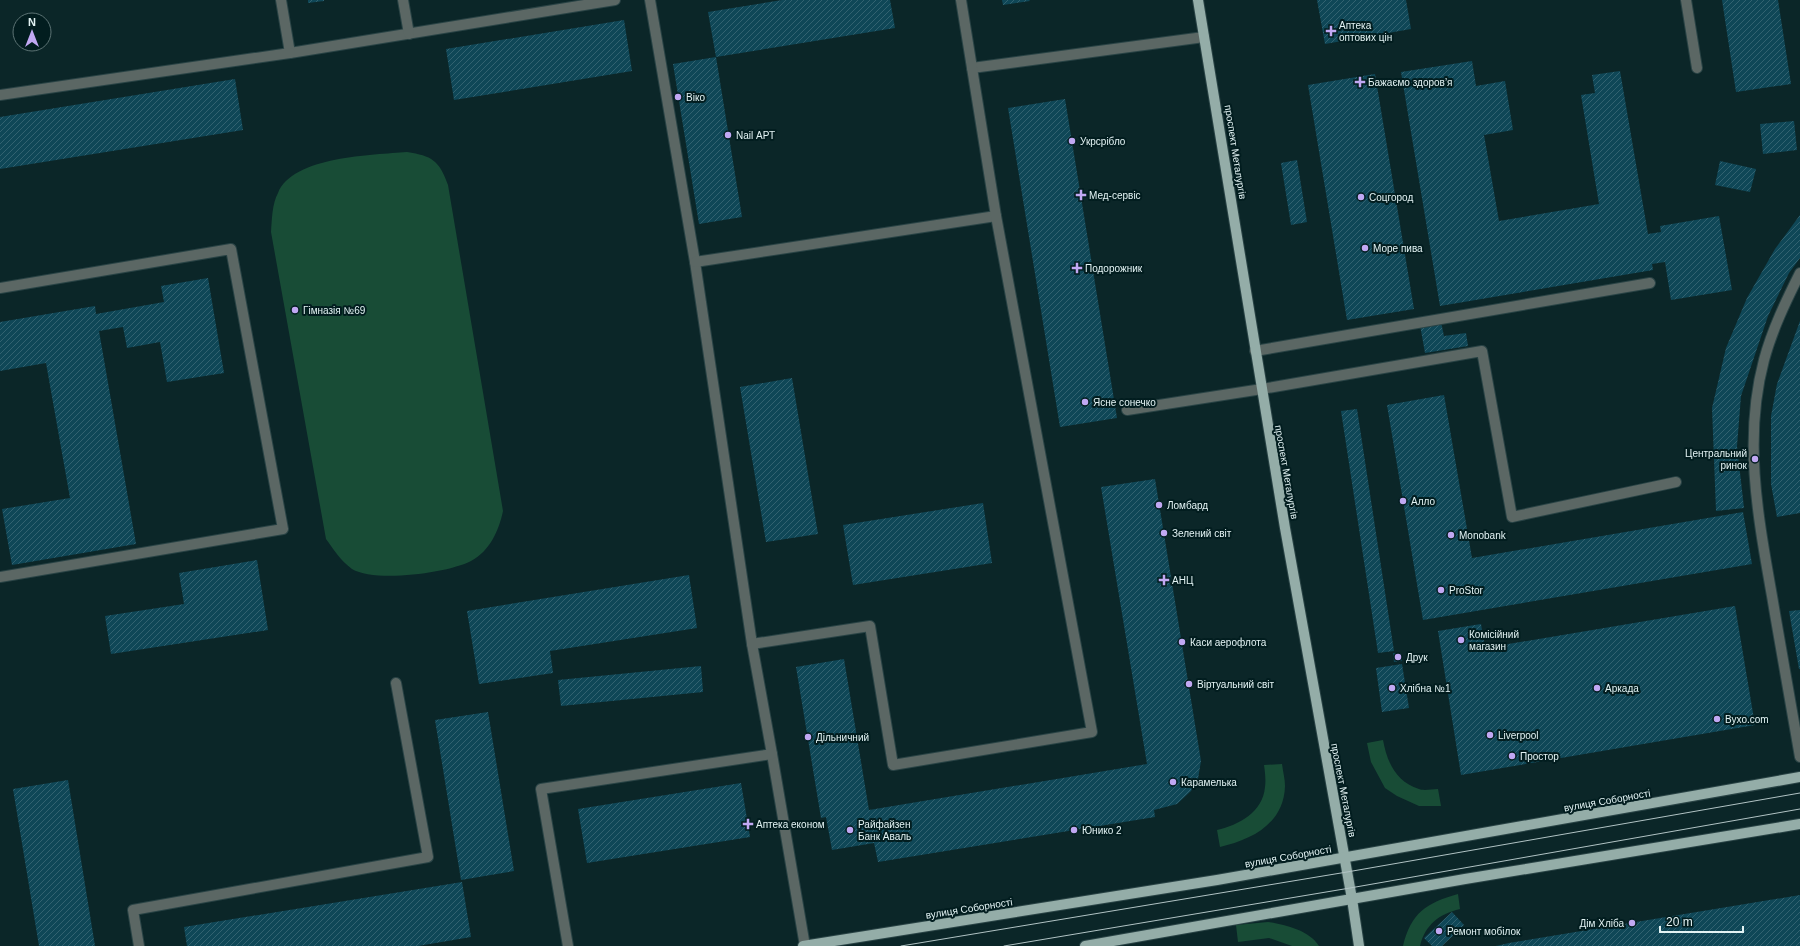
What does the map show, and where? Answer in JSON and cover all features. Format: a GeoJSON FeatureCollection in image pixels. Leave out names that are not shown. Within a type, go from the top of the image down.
{"type":"FeatureCollection","features":[{"type":"Feature","properties":{"kind":"main road","name":"проспект Металургів"},"geometry":{"type":"LineString","coordinates":[[1198,0],[1255,350],[1359,946]]}},
{"type":"Feature","properties":{"kind":"main road","name":"вулиця Соборності"},"geometry":{"type":"LineString","coordinates":[[804,946],[1344,859],[1800,777]]}},
{"type":"Feature","properties":{"kind":"main road"},"geometry":{"type":"LineString","coordinates":[[1085,946],[1465,879],[1800,824]]}},
{"type":"Feature","properties":{"kind":"lane"},"geometry":{"type":"LineString","coordinates":[[281,0],[290,53]]}},
{"type":"Feature","properties":{"kind":"lane"},"geometry":{"type":"LineString","coordinates":[[403,0],[409,34]]}},
{"type":"Feature","properties":{"kind":"lane"},"geometry":{"type":"LineString","coordinates":[[0,95],[290,53],[615,0]]}},
{"type":"Feature","properties":{"kind":"lane"},"geometry":{"type":"LineString","coordinates":[[650,0],[695,262],[752,644],[804,946]]}},
{"type":"Feature","properties":{"kind":"lane"},"geometry":{"type":"LineString","coordinates":[[752,644],[870,626],[893,765],[1092,732],[996,216],[961,0]]}},
{"type":"Feature","properties":{"kind":"lane"},"geometry":{"type":"LineString","coordinates":[[1686,0],[1697,68]]}},
{"type":"Feature","properties":{"kind":"lane"},"geometry":{"type":"LineString","coordinates":[[972,68],[1204,37]]}},
{"type":"Feature","properties":{"kind":"lane"},"geometry":{"type":"LineString","coordinates":[[695,262],[996,216]]}},
{"type":"Feature","properties":{"kind":"lane"},"geometry":{"type":"LineString","coordinates":[[0,288],[231,249],[283,529],[0,577]]}},
{"type":"Feature","properties":{"kind":"lane"},"geometry":{"type":"LineString","coordinates":[[1800,273],[1780,313],[1764,360],[1755,407],[1753,462],[1758,513],[1800,758]]}},
{"type":"Feature","properties":{"kind":"lane"},"geometry":{"type":"LineString","coordinates":[[1255,350],[1650,283]]}},
{"type":"Feature","properties":{"kind":"lane"},"geometry":{"type":"LineString","coordinates":[[1127,410],[1262,389],[1482,351],[1512,517],[1676,482]]}},
{"type":"Feature","properties":{"kind":"lane"},"geometry":{"type":"LineString","coordinates":[[139,946],[133,910],[428,857],[396,683]]}},
{"type":"Feature","properties":{"kind":"lane"},"geometry":{"type":"LineString","coordinates":[[568,946],[541,789],[772,754]]}},
{"type":"Feature","properties":{"kind":"green space"},"geometry":{"type":"Polygon","coordinates":[[[407,152],[423,155],[434,161],[441,170],[448,185],[503,511],[493,539],[478,557],[471,561],[446,569],[412,575],[394,576],[363,573],[352,569],[341,559],[326,539],[271,232],[273,207],[276,197],[286,181],[300,171],[335,160],[375,154],[407,152]]]}},
{"type":"Feature","properties":{"kind":"green space"},"geometry":{"type":"Polygon","coordinates":[[[1383,740],[1390,763],[1399,776],[1411,786],[1421,790],[1438,789],[1441,806],[1419,806],[1397,796],[1385,788],[1371,762],[1367,743],[1383,740]]]}},
{"type":"Feature","properties":{"kind":"green space"},"geometry":{"type":"Polygon","coordinates":[[[1282,764],[1285,786],[1279,811],[1264,828],[1254,835],[1220,847],[1217,830],[1234,825],[1241,821],[1260,804],[1265,787],[1264,765],[1282,764]]]}},
{"type":"Feature","properties":{"kind":"green space"},"geometry":{"type":"Polygon","coordinates":[[[1458,894],[1460,909],[1439,917],[1429,926],[1420,946],[1403,946],[1410,925],[1415,917],[1437,901],[1458,894]]]}},
{"type":"Feature","properties":{"kind":"green space"},"geometry":{"type":"Polygon","coordinates":[[[1268,922],[1303,932],[1315,940],[1319,946],[1292,946],[1269,938],[1238,942],[1236,925],[1268,922]]]}},
{"type":"Feature","properties":{"kind":"building"},"geometry":{"type":"Polygon","coordinates":[[[308,0],[324,0],[324,1],[308,3],[308,0]]]}},
{"type":"Feature","properties":{"kind":"building"},"geometry":{"type":"Polygon","coordinates":[[[782,0],[890,0],[895,28],[716,57],[708,12],[782,0]]]}},
{"type":"Feature","properties":{"kind":"building"},"geometry":{"type":"Polygon","coordinates":[[[1002,0],[1029,0],[1030,1],[1003,5],[1002,0]]]}},
{"type":"Feature","properties":{"kind":"building"},"geometry":{"type":"Polygon","coordinates":[[[1317,0],[1406,0],[1411,29],[1325,44],[1317,0]]]}},
{"type":"Feature","properties":{"kind":"building"},"geometry":{"type":"Polygon","coordinates":[[[1722,0],[1778,0],[1791,84],[1736,92],[1722,0]]]}},
{"type":"Feature","properties":{"kind":"building"},"geometry":{"type":"Polygon","coordinates":[[[624,20],[632,71],[454,100],[446,49],[624,20]]]}},
{"type":"Feature","properties":{"kind":"building"},"geometry":{"type":"Polygon","coordinates":[[[716,57],[742,217],[699,224],[673,64],[716,57]]]}},
{"type":"Feature","properties":{"kind":"building"},"geometry":{"type":"Polygon","coordinates":[[[1472,61],[1476,86],[1505,81],[1513,130],[1484,135],[1499,221],[1599,204],[1581,95],[1595,93],[1592,75],[1620,71],[1648,234],[1661,232],[1660,226],[1719,216],[1732,290],[1671,300],[1665,262],[1652,264],[1653,270],[1440,306],[1401,72],[1472,61]]]}},
{"type":"Feature","properties":{"kind":"building","name":"Соцгород"},"geometry":{"type":"Polygon","coordinates":[[[1375,74],[1414,309],[1347,320],[1308,85],[1375,74]]]}},
{"type":"Feature","properties":{"kind":"building"},"geometry":{"type":"Polygon","coordinates":[[[235,79],[243,130],[0,169],[0,117],[235,79]]]}},
{"type":"Feature","properties":{"kind":"building"},"geometry":{"type":"Polygon","coordinates":[[[1065,99],[1117,418],[1060,427],[1008,108],[1065,99]]]}},
{"type":"Feature","properties":{"kind":"building"},"geometry":{"type":"Polygon","coordinates":[[[1794,121],[1797,150],[1763,154],[1760,124],[1794,121]]]}},
{"type":"Feature","properties":{"kind":"building"},"geometry":{"type":"Polygon","coordinates":[[[1297,160],[1307,222],[1291,225],[1281,163],[1297,160]]]}},
{"type":"Feature","properties":{"kind":"building"},"geometry":{"type":"Polygon","coordinates":[[[1720,161],[1756,169],[1750,192],[1715,185],[1720,161]]]}},
{"type":"Feature","properties":{"kind":"building"},"geometry":{"type":"Polygon","coordinates":[[[1800,215],[1800,258],[1789,273],[1768,316],[1741,396],[1737,446],[1744,508],[1716,511],[1712,408],[1726,348],[1747,298],[1775,249],[1800,215]]]}},
{"type":"Feature","properties":{"kind":"building"},"geometry":{"type":"Polygon","coordinates":[[[208,278],[224,373],[167,382],[160,342],[127,348],[123,327],[99,331],[136,544],[12,565],[2,509],[70,498],[46,363],[0,371],[0,322],[95,306],[96,314],[164,302],[161,286],[208,278]]]}},
{"type":"Feature","properties":{"kind":"building"},"geometry":{"type":"Polygon","coordinates":[[[1800,321],[1800,513],[1777,517],[1771,484],[1771,416],[1777,384],[1800,321]]]}},
{"type":"Feature","properties":{"kind":"building"},"geometry":{"type":"Polygon","coordinates":[[[1441,322],[1444,336],[1466,333],[1468,346],[1425,353],[1420,325],[1441,322]]]}},
{"type":"Feature","properties":{"kind":"building"},"geometry":{"type":"Polygon","coordinates":[[[792,378],[818,534],[766,542],[740,387],[792,378]]]}},
{"type":"Feature","properties":{"kind":"building"},"geometry":{"type":"Polygon","coordinates":[[[1444,395],[1472,558],[1743,512],[1752,564],[1423,620],[1387,405],[1444,395]]]}},
{"type":"Feature","properties":{"kind":"building"},"geometry":{"type":"Polygon","coordinates":[[[1357,409],[1394,651],[1378,653],[1341,411],[1357,409]]]}},
{"type":"Feature","properties":{"kind":"building"},"geometry":{"type":"Polygon","coordinates":[[[1155,479],[1201,761],[1198,779],[1191,791],[1177,804],[1154,810],[1155,817],[878,862],[874,843],[832,850],[826,817],[821,818],[796,667],[844,659],[869,810],[1147,764],[1101,487],[1155,479]]]}},
{"type":"Feature","properties":{"kind":"building"},"geometry":{"type":"Polygon","coordinates":[[[983,503],[992,563],[853,585],[843,525],[983,503]]]}},
{"type":"Feature","properties":{"kind":"building"},"geometry":{"type":"Polygon","coordinates":[[[257,560],[268,630],[111,654],[105,616],[184,604],[179,573],[257,560]]]}},
{"type":"Feature","properties":{"kind":"building"},"geometry":{"type":"Polygon","coordinates":[[[689,575],[697,628],[550,651],[553,673],[479,684],[467,611],[689,575]]]}},
{"type":"Feature","properties":{"kind":"building","name":"Аркада"},"geometry":{"type":"Polygon","coordinates":[[[1735,606],[1755,725],[1461,775],[1438,631],[1481,624],[1485,648],[1735,606]]]}},
{"type":"Feature","properties":{"kind":"building"},"geometry":{"type":"Polygon","coordinates":[[[1800,610],[1800,669],[1799,669],[1789,611],[1800,610]]]}},
{"type":"Feature","properties":{"kind":"building","name":"Друк"},"geometry":{"type":"Polygon","coordinates":[[[1393,653],[1401,653],[1402,661],[1394,662],[1393,653]]]}},
{"type":"Feature","properties":{"kind":"building","name":"Хлібна №1"},"geometry":{"type":"Polygon","coordinates":[[[1402,664],[1409,708],[1382,712],[1376,668],[1402,664]]]}},
{"type":"Feature","properties":{"kind":"building"},"geometry":{"type":"Polygon","coordinates":[[[701,666],[703,692],[561,706],[558,680],[701,666]]]}},
{"type":"Feature","properties":{"kind":"building"},"geometry":{"type":"Polygon","coordinates":[[[488,712],[514,871],[461,880],[435,720],[488,712]]]}},
{"type":"Feature","properties":{"kind":"building"},"geometry":{"type":"Polygon","coordinates":[[[68,780],[95,946],[39,946],[13,789],[68,780]]]}},
{"type":"Feature","properties":{"kind":"building"},"geometry":{"type":"Polygon","coordinates":[[[741,783],[750,837],[587,863],[578,809],[741,783]]]}},
{"type":"Feature","properties":{"kind":"building"},"geometry":{"type":"Polygon","coordinates":[[[462,882],[471,937],[418,946],[187,946],[184,927],[462,882]]]}},
{"type":"Feature","properties":{"kind":"building"},"geometry":{"type":"Polygon","coordinates":[[[1800,895],[1800,946],[1496,946],[1509,943],[1800,895]]]}},
{"type":"Feature","properties":{"kind":"building"},"geometry":{"type":"Polygon","coordinates":[[[1452,912],[1464,925],[1442,946],[1432,946],[1424,938],[1452,912]]]}},
{"type":"Feature","properties":{"kind":"tram line"},"geometry":{"type":"LineString","coordinates":[[901,946],[1347,872],[1800,793]]}},
{"type":"Feature","properties":{"kind":"tram line"},"geometry":{"type":"LineString","coordinates":[[1004,946],[1350,888],[1800,809]]}},
{"type":"Feature","properties":{"kind":"place","name":"Аптека оптових цін"},"geometry":{"type":"Point","coordinates":[1331,31]}},
{"type":"Feature","properties":{"kind":"place","name":"Бажаємо здоровʼя"},"geometry":{"type":"Point","coordinates":[1360,82]}},
{"type":"Feature","properties":{"kind":"place","name":"Віко"},"geometry":{"type":"Point","coordinates":[678,97]}},
{"type":"Feature","properties":{"kind":"place","name":"Nail АРТ"},"geometry":{"type":"Point","coordinates":[728,135]}},
{"type":"Feature","properties":{"kind":"place","name":"Укрсрібло"},"geometry":{"type":"Point","coordinates":[1072,141]}},
{"type":"Feature","properties":{"kind":"place","name":"Мед-сервіс"},"geometry":{"type":"Point","coordinates":[1081,195]}},
{"type":"Feature","properties":{"kind":"place","name":"Соцгород"},"geometry":{"type":"Point","coordinates":[1361,197]}},
{"type":"Feature","properties":{"kind":"place","name":"Море пива"},"geometry":{"type":"Point","coordinates":[1365,248]}},
{"type":"Feature","properties":{"kind":"place","name":"Подорожник"},"geometry":{"type":"Point","coordinates":[1077,268]}},
{"type":"Feature","properties":{"kind":"place","name":"Гімназія №69"},"geometry":{"type":"Point","coordinates":[295,310]}},
{"type":"Feature","properties":{"kind":"place","name":"Ясне сонечко"},"geometry":{"type":"Point","coordinates":[1085,402]}},
{"type":"Feature","properties":{"kind":"place","name":"Центральний ринок"},"geometry":{"type":"Point","coordinates":[1755,459]}},
{"type":"Feature","properties":{"kind":"place","name":"Алло"},"geometry":{"type":"Point","coordinates":[1403,501]}},
{"type":"Feature","properties":{"kind":"place","name":"Ломбард"},"geometry":{"type":"Point","coordinates":[1159,505]}},
{"type":"Feature","properties":{"kind":"place","name":"Зелений світ"},"geometry":{"type":"Point","coordinates":[1164,533]}},
{"type":"Feature","properties":{"kind":"place","name":"Monobank"},"geometry":{"type":"Point","coordinates":[1451,535]}},
{"type":"Feature","properties":{"kind":"place","name":"АНЦ"},"geometry":{"type":"Point","coordinates":[1164,580]}},
{"type":"Feature","properties":{"kind":"place","name":"ProStor"},"geometry":{"type":"Point","coordinates":[1441,590]}},
{"type":"Feature","properties":{"kind":"place","name":"Комісійний магазин"},"geometry":{"type":"Point","coordinates":[1461,640]}},
{"type":"Feature","properties":{"kind":"place","name":"Каси аерофлота"},"geometry":{"type":"Point","coordinates":[1182,642]}},
{"type":"Feature","properties":{"kind":"place","name":"Друк"},"geometry":{"type":"Point","coordinates":[1398,657]}},
{"type":"Feature","properties":{"kind":"place","name":"Віртуальний світ"},"geometry":{"type":"Point","coordinates":[1189,684]}},
{"type":"Feature","properties":{"kind":"place","name":"Хлібна №1"},"geometry":{"type":"Point","coordinates":[1392,688]}},
{"type":"Feature","properties":{"kind":"place","name":"Аркада"},"geometry":{"type":"Point","coordinates":[1597,688]}},
{"type":"Feature","properties":{"kind":"place","name":"Вухо.com"},"geometry":{"type":"Point","coordinates":[1717,719]}},
{"type":"Feature","properties":{"kind":"place","name":"Liverpool"},"geometry":{"type":"Point","coordinates":[1490,735]}},
{"type":"Feature","properties":{"kind":"place","name":"Дільничний"},"geometry":{"type":"Point","coordinates":[808,737]}},
{"type":"Feature","properties":{"kind":"place","name":"Простор"},"geometry":{"type":"Point","coordinates":[1512,756]}},
{"type":"Feature","properties":{"kind":"place","name":"Карамелька"},"geometry":{"type":"Point","coordinates":[1173,782]}},
{"type":"Feature","properties":{"kind":"place","name":"Аптека економ"},"geometry":{"type":"Point","coordinates":[748,824]}},
{"type":"Feature","properties":{"kind":"place","name":"Райфайзен Банк Аваль"},"geometry":{"type":"Point","coordinates":[850,830]}},
{"type":"Feature","properties":{"kind":"place","name":"Юнико 2"},"geometry":{"type":"Point","coordinates":[1074,830]}},
{"type":"Feature","properties":{"kind":"place","name":"Дім Хліба"},"geometry":{"type":"Point","coordinates":[1632,923]}},
{"type":"Feature","properties":{"kind":"place","name":"Ремонт мобілок"},"geometry":{"type":"Point","coordinates":[1439,931]}}]}
